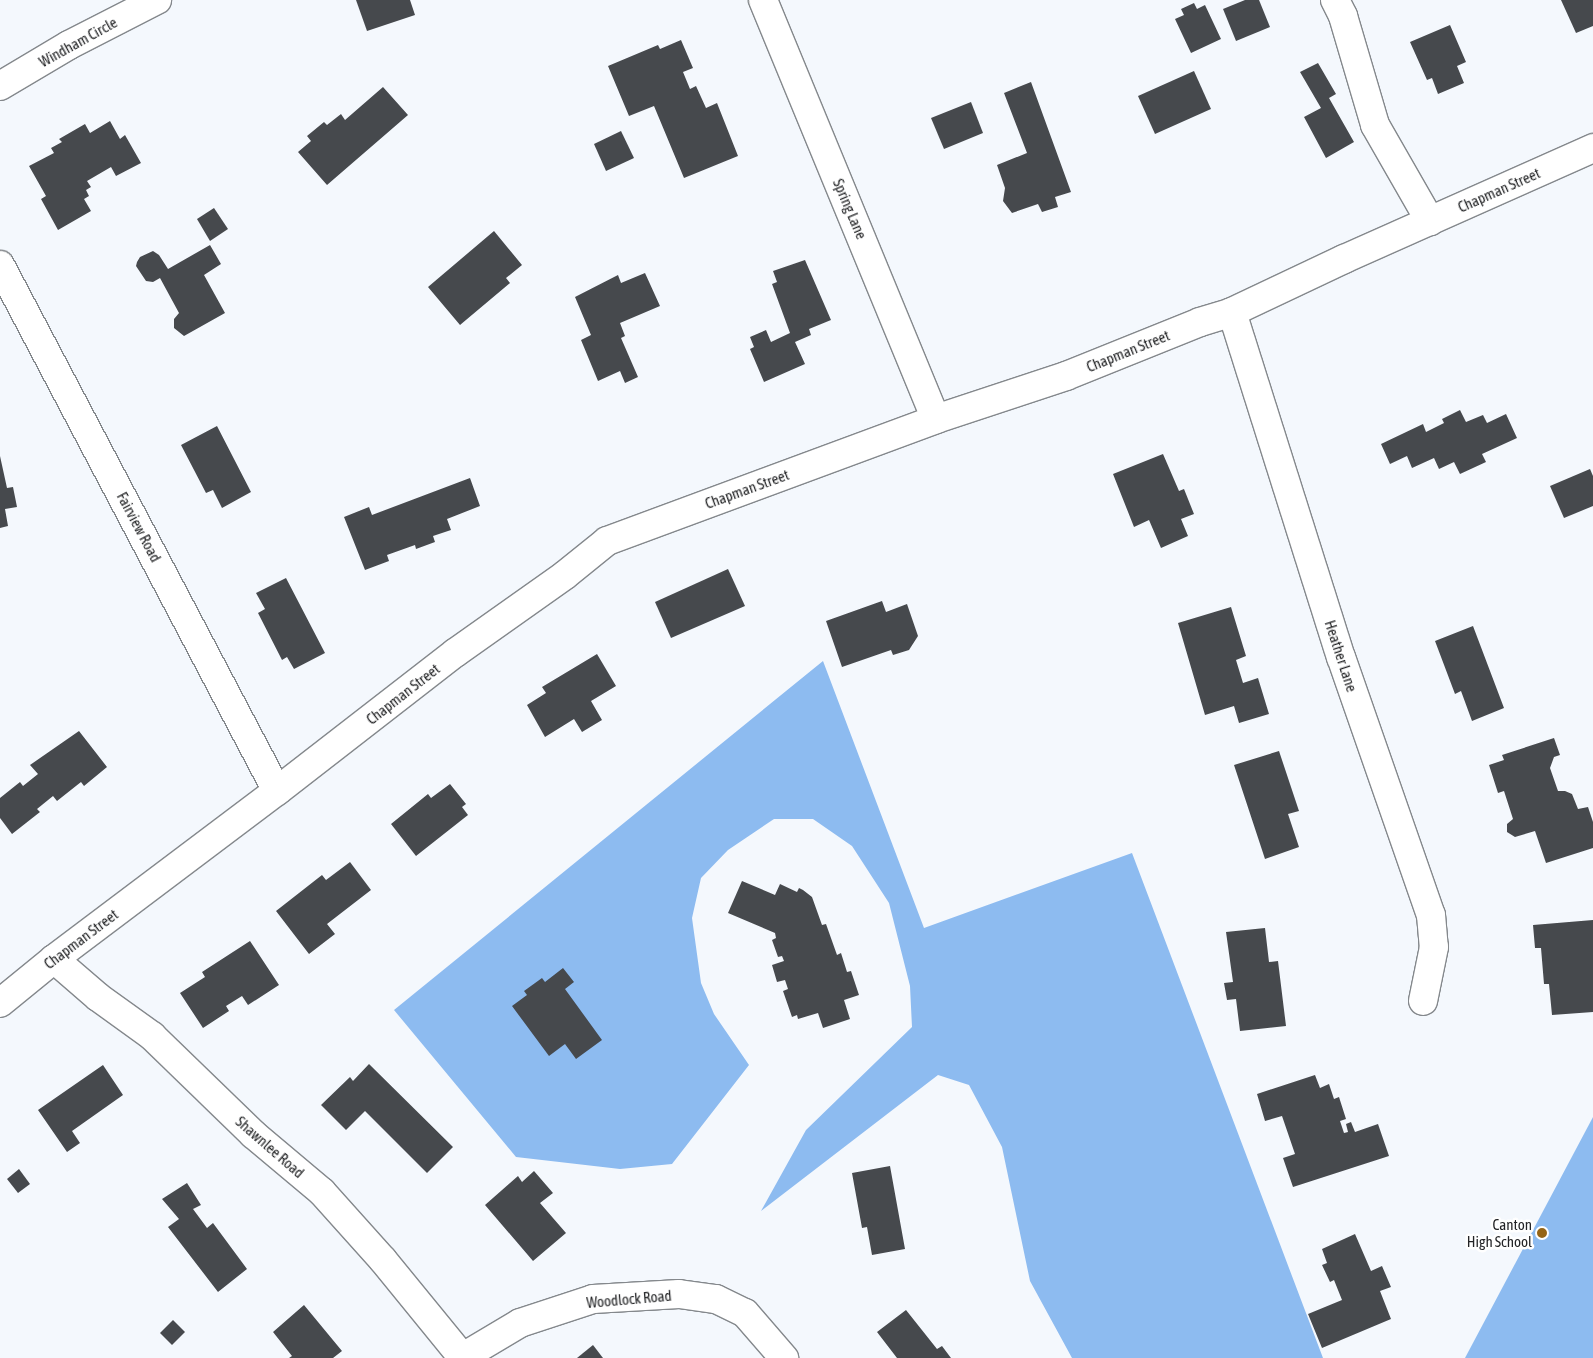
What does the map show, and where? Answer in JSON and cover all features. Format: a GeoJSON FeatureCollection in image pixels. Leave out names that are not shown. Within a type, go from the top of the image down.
{"type":"FeatureCollection","features":[{"type":"Feature","properties":{"kind":"street","name":"Windham Circle"},"geometry":{"type":"LineString","coordinates":[[0,86],[69,45],[156,0]]}},
{"type":"Feature","properties":{"kind":"street","name":"Spring Lane"},"geometry":{"type":"LineString","coordinates":[[763,0],[936,419]]}},
{"type":"Feature","properties":{"kind":"street"},"geometry":{"type":"LineString","coordinates":[[1335,0],[1343,16],[1375,126],[1430,221]]}},
{"type":"Feature","properties":{"kind":"street","name":"Chapman Street"},"geometry":{"type":"LineString","coordinates":[[0,1003],[54,959],[276,792],[455,652],[565,575],[607,541],[936,419],[1066,376],[1200,322],[1232,312],[1593,148]]}},
{"type":"Feature","properties":{"kind":"street","name":"Fairview Road"},"geometry":{"type":"LineString","coordinates":[[0,265],[276,792]]}},
{"type":"Feature","properties":{"kind":"street","name":"Heather Lane"},"geometry":{"type":"LineString","coordinates":[[1232,312],[1341,657],[1431,915],[1434,948],[1423,1001]]}},
{"type":"Feature","properties":{"kind":"street","name":"Shawnlee Road"},"geometry":{"type":"LineString","coordinates":[[54,959],[98,998],[152,1036],[253,1134],[322,1192],[383,1260],[463,1358]]}},
{"type":"Feature","properties":{"kind":"street","name":"Woodlock Road"},"geometry":{"type":"LineString","coordinates":[[463,1358],[520,1323],[593,1299],[680,1294],[716,1299],[744,1313],[784,1358]]}},
{"type":"Feature","properties":{"kind":"shaded area"},"geometry":{"type":"Polygon","coordinates":[[[823,661],[924,928],[1132,853],[1323,1358],[1072,1358],[1030,1281],[1002,1147],[969,1085],[938,1075],[761,1211],[806,1130],[912,1027],[910,986],[889,903],[852,846],[813,819],[774,819],[728,850],[701,878],[692,918],[701,983],[714,1014],[749,1065],[672,1164],[620,1169],[516,1157],[394,1010],[823,661]]]}},
{"type":"Feature","properties":{"kind":"shaded area"},"geometry":{"type":"Polygon","coordinates":[[[1593,1117],[1593,1358],[1465,1358],[1593,1117]]]}},
{"type":"Feature","properties":{"kind":"building"},"geometry":{"type":"Polygon","coordinates":[[[356,0],[410,0],[415,15],[367,31],[356,0]]]}},
{"type":"Feature","properties":{"kind":"building"},"geometry":{"type":"Polygon","coordinates":[[[1245,0],[1259,0],[1270,27],[1236,41],[1223,9],[1245,0]]]}},
{"type":"Feature","properties":{"kind":"building"},"geometry":{"type":"Polygon","coordinates":[[[1561,0],[1593,0],[1593,26],[1576,33],[1561,0]]]}},
{"type":"Feature","properties":{"kind":"building"},"geometry":{"type":"Polygon","coordinates":[[[1194,3],[1197,9],[1205,5],[1221,39],[1191,53],[1175,19],[1184,15],[1181,9],[1194,3]]]}},
{"type":"Feature","properties":{"kind":"building"},"geometry":{"type":"Polygon","coordinates":[[[1450,25],[1466,62],[1457,66],[1464,83],[1438,94],[1432,78],[1427,80],[1410,42],[1450,25]]]}},
{"type":"Feature","properties":{"kind":"building"},"geometry":{"type":"Polygon","coordinates":[[[681,40],[693,68],[683,72],[690,89],[696,86],[706,108],[717,103],[738,156],[684,178],[654,106],[629,116],[608,66],[658,45],[660,49],[681,40]]]}},
{"type":"Feature","properties":{"kind":"building"},"geometry":{"type":"Polygon","coordinates":[[[1318,63],[1336,94],[1329,98],[1354,142],[1326,158],[1304,117],[1321,108],[1300,72],[1318,63]]]}},
{"type":"Feature","properties":{"kind":"building"},"geometry":{"type":"Polygon","coordinates":[[[1194,71],[1211,109],[1155,134],[1138,96],[1194,71]]]}},
{"type":"Feature","properties":{"kind":"building"},"geometry":{"type":"Polygon","coordinates":[[[1031,82],[1071,192],[1055,197],[1058,207],[1042,212],[1038,204],[1012,213],[1003,201],[1005,188],[997,165],[1027,153],[1004,93],[1031,82]]]}},
{"type":"Feature","properties":{"kind":"building"},"geometry":{"type":"Polygon","coordinates":[[[383,87],[408,115],[327,185],[298,152],[311,141],[307,136],[324,122],[327,125],[341,114],[345,120],[383,87]]]}},
{"type":"Feature","properties":{"kind":"building"},"geometry":{"type":"Polygon","coordinates":[[[971,102],[983,133],[944,149],[931,118],[971,102]]]}},
{"type":"Feature","properties":{"kind":"building"},"geometry":{"type":"Polygon","coordinates":[[[110,121],[120,139],[125,135],[141,163],[116,176],[111,167],[87,181],[91,187],[86,190],[89,196],[84,199],[91,211],[58,230],[41,199],[46,196],[29,166],[54,153],[51,148],[62,142],[59,139],[85,124],[90,133],[110,121]]]}},
{"type":"Feature","properties":{"kind":"building"},"geometry":{"type":"Polygon","coordinates":[[[621,131],[634,158],[606,171],[594,144],[621,131]]]}},
{"type":"Feature","properties":{"kind":"building"},"geometry":{"type":"Polygon","coordinates":[[[214,208],[228,229],[210,241],[197,219],[214,208]]]}},
{"type":"Feature","properties":{"kind":"building"},"geometry":{"type":"Polygon","coordinates":[[[494,231],[522,265],[506,278],[510,283],[460,325],[428,287],[494,231]]]}},
{"type":"Feature","properties":{"kind":"building"},"geometry":{"type":"Polygon","coordinates":[[[210,245],[221,264],[204,275],[225,313],[184,336],[174,328],[174,319],[179,313],[160,278],[153,282],[146,281],[136,266],[137,262],[140,257],[153,251],[159,255],[168,269],[210,245]]]}},
{"type":"Feature","properties":{"kind":"building"},"geometry":{"type":"Polygon","coordinates":[[[805,260],[831,320],[809,329],[811,335],[795,342],[805,364],[764,382],[750,349],[754,347],[750,337],[766,330],[771,342],[790,333],[772,284],[777,282],[773,271],[805,260]]]}},
{"type":"Feature","properties":{"kind":"building"},"geometry":{"type":"Polygon","coordinates":[[[645,273],[660,306],[620,323],[625,336],[621,338],[638,377],[625,383],[620,371],[598,381],[581,340],[591,335],[575,297],[618,275],[621,283],[645,273]]]}},
{"type":"Feature","properties":{"kind":"building"},"geometry":{"type":"Polygon","coordinates":[[[1460,410],[1466,422],[1483,415],[1487,423],[1506,414],[1517,438],[1482,454],[1486,462],[1460,474],[1454,462],[1439,469],[1434,458],[1412,468],[1407,456],[1390,464],[1381,444],[1423,424],[1426,432],[1444,423],[1442,419],[1460,410]]]}},
{"type":"Feature","properties":{"kind":"building"},"geometry":{"type":"Polygon","coordinates":[[[217,426],[251,492],[222,508],[213,490],[206,493],[181,445],[217,426]]]}},
{"type":"Feature","properties":{"kind":"building"},"geometry":{"type":"Polygon","coordinates":[[[1163,454],[1179,491],[1184,489],[1194,514],[1181,519],[1188,536],[1161,548],[1149,520],[1134,527],[1113,474],[1163,454]]]}},
{"type":"Feature","properties":{"kind":"building"},"geometry":{"type":"Polygon","coordinates":[[[0,456],[7,488],[13,487],[17,507],[5,509],[8,526],[0,528],[0,456]]]}},
{"type":"Feature","properties":{"kind":"building"},"geometry":{"type":"Polygon","coordinates":[[[1590,469],[1593,476],[1593,506],[1564,518],[1550,486],[1590,469]]]}},
{"type":"Feature","properties":{"kind":"building"},"geometry":{"type":"Polygon","coordinates":[[[470,478],[480,506],[447,519],[451,530],[433,536],[435,542],[416,549],[415,545],[387,555],[389,561],[365,570],[344,517],[369,507],[372,515],[470,478]]]}},
{"type":"Feature","properties":{"kind":"building"},"geometry":{"type":"Polygon","coordinates":[[[728,569],[745,606],[671,638],[655,602],[728,569]]]}},
{"type":"Feature","properties":{"kind":"building"},"geometry":{"type":"Polygon","coordinates":[[[286,578],[325,653],[294,669],[287,657],[282,660],[258,613],[265,609],[256,593],[286,578]]]}},
{"type":"Feature","properties":{"kind":"building"},"geometry":{"type":"Polygon","coordinates":[[[882,601],[886,612],[907,604],[918,636],[909,650],[893,655],[891,650],[842,667],[826,621],[882,601]]]}},
{"type":"Feature","properties":{"kind":"building"},"geometry":{"type":"Polygon","coordinates":[[[1231,607],[1246,656],[1236,660],[1243,683],[1258,678],[1269,714],[1239,723],[1234,706],[1205,715],[1178,623],[1231,607]]]}},
{"type":"Feature","properties":{"kind":"building"},"geometry":{"type":"Polygon","coordinates":[[[1473,626],[1504,708],[1472,721],[1461,691],[1455,694],[1435,641],[1473,626]]]}},
{"type":"Feature","properties":{"kind":"building"},"geometry":{"type":"Polygon","coordinates":[[[597,654],[616,686],[591,701],[602,720],[582,732],[574,719],[545,737],[527,705],[546,693],[542,687],[597,654]]]}},
{"type":"Feature","properties":{"kind":"building"},"geometry":{"type":"Polygon","coordinates":[[[79,731],[107,767],[84,786],[81,782],[57,801],[53,796],[37,809],[40,812],[12,834],[0,818],[0,798],[20,782],[23,786],[38,774],[30,765],[79,731]]]}},
{"type":"Feature","properties":{"kind":"building"},"geometry":{"type":"Polygon","coordinates":[[[1554,738],[1560,755],[1554,757],[1550,768],[1558,791],[1572,794],[1578,809],[1588,807],[1593,822],[1593,848],[1546,863],[1535,831],[1515,837],[1507,832],[1507,824],[1513,819],[1504,791],[1498,793],[1489,765],[1504,760],[1502,755],[1554,738]]]}},
{"type":"Feature","properties":{"kind":"building"},"geometry":{"type":"Polygon","coordinates":[[[1279,751],[1299,811],[1288,814],[1299,847],[1265,859],[1234,765],[1279,751]]]}},
{"type":"Feature","properties":{"kind":"building"},"geometry":{"type":"Polygon","coordinates":[[[450,784],[466,804],[462,807],[468,815],[416,856],[391,824],[428,794],[431,798],[450,784]]]}},
{"type":"Feature","properties":{"kind":"building"},"geometry":{"type":"Polygon","coordinates":[[[350,862],[371,890],[327,924],[335,934],[309,954],[276,911],[322,875],[326,880],[350,862]]]}},
{"type":"Feature","properties":{"kind":"building"},"geometry":{"type":"Polygon","coordinates":[[[742,881],[775,895],[780,884],[797,892],[799,888],[812,897],[822,925],[826,924],[837,955],[841,953],[847,972],[851,971],[859,995],[844,1000],[850,1019],[823,1028],[818,1013],[798,1019],[797,1015],[792,1017],[783,991],[788,989],[785,980],[777,982],[772,965],[784,961],[782,956],[778,957],[772,940],[776,938],[775,933],[728,913],[742,881]]]}},
{"type":"Feature","properties":{"kind":"building"},"geometry":{"type":"Polygon","coordinates":[[[1593,920],[1593,1012],[1552,1015],[1549,984],[1544,984],[1541,948],[1535,948],[1533,925],[1593,920]]]}},
{"type":"Feature","properties":{"kind":"building"},"geometry":{"type":"Polygon","coordinates":[[[1265,928],[1269,962],[1278,961],[1286,1026],[1240,1031],[1236,999],[1227,1000],[1224,983],[1233,982],[1226,932],[1265,928]]]}},
{"type":"Feature","properties":{"kind":"building"},"geometry":{"type":"Polygon","coordinates":[[[250,941],[279,985],[248,1005],[242,996],[226,1006],[229,1011],[203,1028],[180,993],[205,977],[202,972],[250,941]]]}},
{"type":"Feature","properties":{"kind":"building"},"geometry":{"type":"Polygon","coordinates":[[[563,968],[574,982],[565,989],[602,1040],[576,1059],[565,1044],[549,1056],[512,1006],[527,995],[524,991],[542,978],[545,982],[563,968]]]}},
{"type":"Feature","properties":{"kind":"building"},"geometry":{"type":"Polygon","coordinates":[[[369,1064],[453,1147],[427,1173],[365,1111],[346,1130],[321,1105],[350,1077],[353,1081],[369,1064]]]}},
{"type":"Feature","properties":{"kind":"building"},"geometry":{"type":"Polygon","coordinates":[[[103,1065],[123,1095],[72,1131],[80,1143],[67,1152],[38,1110],[103,1065]]]}},
{"type":"Feature","properties":{"kind":"building"},"geometry":{"type":"Polygon","coordinates":[[[1315,1075],[1320,1088],[1329,1084],[1334,1099],[1339,1097],[1346,1119],[1340,1121],[1344,1133],[1348,1132],[1346,1124],[1351,1122],[1355,1132],[1378,1124],[1389,1156],[1293,1187],[1283,1158],[1295,1154],[1282,1116],[1265,1121],[1257,1094],[1315,1075]]]}},
{"type":"Feature","properties":{"kind":"building"},"geometry":{"type":"Polygon","coordinates":[[[890,1166],[905,1249],[872,1255],[867,1227],[862,1228],[852,1173],[890,1166]]]}},
{"type":"Feature","properties":{"kind":"building"},"geometry":{"type":"Polygon","coordinates":[[[19,1169],[30,1184],[18,1193],[7,1179],[19,1169]]]}},
{"type":"Feature","properties":{"kind":"building"},"geometry":{"type":"Polygon","coordinates":[[[534,1171],[553,1193],[540,1203],[566,1233],[533,1261],[485,1205],[518,1176],[522,1182],[534,1171]]]}},
{"type":"Feature","properties":{"kind":"building"},"geometry":{"type":"Polygon","coordinates":[[[187,1183],[201,1205],[193,1209],[207,1228],[213,1223],[247,1269],[218,1292],[168,1227],[179,1219],[162,1199],[187,1183]]]}},
{"type":"Feature","properties":{"kind":"building"},"geometry":{"type":"Polygon","coordinates":[[[1355,1234],[1371,1271],[1382,1266],[1391,1287],[1380,1291],[1391,1319],[1322,1348],[1308,1314],[1342,1300],[1334,1280],[1330,1282],[1322,1265],[1327,1263],[1322,1249],[1355,1234]]]}},
{"type":"Feature","properties":{"kind":"building"},"geometry":{"type":"Polygon","coordinates":[[[304,1305],[342,1351],[333,1358],[289,1358],[292,1356],[273,1332],[304,1305]]]}},
{"type":"Feature","properties":{"kind":"building"},"geometry":{"type":"Polygon","coordinates":[[[906,1310],[937,1349],[942,1346],[951,1358],[897,1358],[877,1332],[906,1310]]]}},
{"type":"Feature","properties":{"kind":"building"},"geometry":{"type":"Polygon","coordinates":[[[173,1320],[185,1332],[172,1345],[160,1333],[173,1320]]]}},
{"type":"Feature","properties":{"kind":"building"},"geometry":{"type":"Polygon","coordinates":[[[593,1345],[603,1358],[577,1358],[593,1345]]]}},
{"type":"Feature","properties":{"kind":"place","name":"Canton High School"},"geometry":{"type":"Point","coordinates":[1542,1233]}}]}
